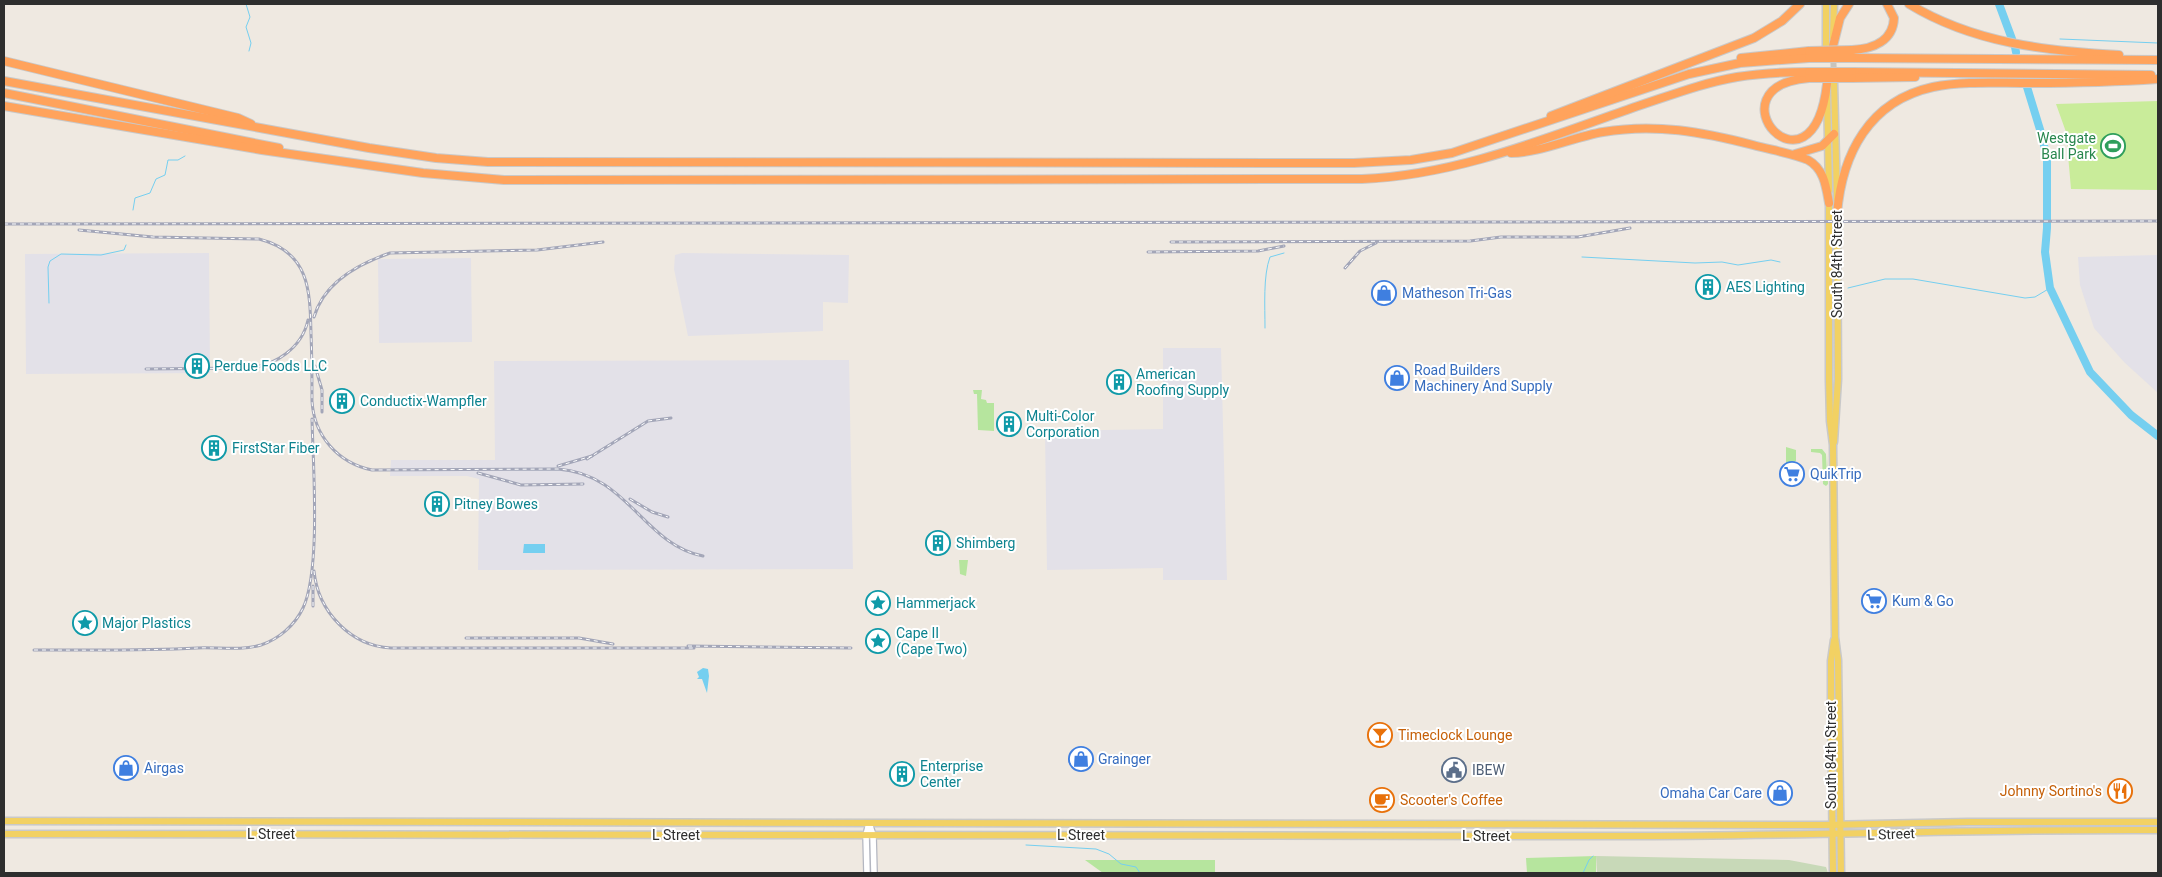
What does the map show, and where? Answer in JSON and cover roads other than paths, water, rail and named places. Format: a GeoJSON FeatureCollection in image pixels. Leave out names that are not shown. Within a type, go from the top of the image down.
{"type":"FeatureCollection","features":[{"type":"Feature","properties":{"kind":"highway"},"geometry":{"type":"LineString","coordinates":[[1462,150],[1742,43],[1782,22],[1800,4]]}},
{"type":"Feature","properties":{"kind":"highway"},"geometry":{"type":"LineString","coordinates":[[1831,46],[1840,18],[1849,4]]}},
{"type":"Feature","properties":{"kind":"highway"},"geometry":{"type":"LineString","coordinates":[[1852,54],[1874,46],[1889,35],[1894,18],[1887,4]]}},
{"type":"Feature","properties":{"kind":"highway"},"geometry":{"type":"LineString","coordinates":[[1909,4],[1948,25],[1983,37],[2044,48],[2158,59]]}},
{"type":"Feature","properties":{"kind":"highway"},"geometry":{"type":"LineString","coordinates":[[4,79],[261,129],[410,155],[523,163],[1354,163],[1411,160],[1462,150],[1689,74],[1746,62],[1809,54],[1985,59],[2158,59]]}},
{"type":"Feature","properties":{"kind":"highway"},"geometry":{"type":"LineString","coordinates":[[4,61],[238,118],[261,129]]}},
{"type":"Feature","properties":{"kind":"highway"},"geometry":{"type":"LineString","coordinates":[[4,106],[254,149],[423,173],[519,180],[1362,179],[1430,172],[1502,154],[1713,82],[1755,74],[2158,75]]}},
{"type":"Feature","properties":{"kind":"highway"},"geometry":{"type":"LineString","coordinates":[[1809,75],[1782,84],[1773,90],[1767,99],[1765,118],[1770,128],[1780,136],[1797,139],[1813,129],[1822,112],[1829,83]]}},
{"type":"Feature","properties":{"kind":"highway"},"geometry":{"type":"LineString","coordinates":[[1837,214],[1842,179],[1849,157],[1860,136],[1883,112],[1902,99],[1931,88],[1953,84],[2158,79]]}},
{"type":"Feature","properties":{"kind":"highway"},"geometry":{"type":"LineString","coordinates":[[4,95],[330,159]]}},
{"type":"Feature","properties":{"kind":"highway"},"geometry":{"type":"LineString","coordinates":[[1502,154],[1521,153],[1604,132],[1646,128],[1699,132],[1804,158],[1815,165],[1825,180],[1829,203]]}},
{"type":"Feature","properties":{"kind":"highway"},"geometry":{"type":"LineString","coordinates":[[1781,152],[1806,152],[1828,143],[1834,134]]}},
{"type":"Feature","properties":{"kind":"main road"},"geometry":{"type":"LineString","coordinates":[[1826,4],[1831,46]]}},
{"type":"Feature","properties":{"kind":"main road"},"geometry":{"type":"LineString","coordinates":[[1831,46],[1834,4]]}},
{"type":"Feature","properties":{"kind":"main road","name":"South 84th Street"},"geometry":{"type":"LineString","coordinates":[[1829,83],[1834,134],[1837,214],[1837,422],[1833,445]]}},
{"type":"Feature","properties":{"kind":"main road","name":"South 84th Street"},"geometry":{"type":"LineString","coordinates":[[1829,83],[1829,380],[1830,421],[1833,445],[1835,637],[1838,660],[1841,873]]}},
{"type":"Feature","properties":{"kind":"main road","name":"South 84th Street"},"geometry":{"type":"LineString","coordinates":[[1832,873],[1831,661],[1835,637]]}},
{"type":"Feature","properties":{"kind":"main road","name":"L Street"},"geometry":{"type":"LineString","coordinates":[[4,821],[1832,825],[1968,822],[2158,822]]}},
{"type":"Feature","properties":{"kind":"main road"},"geometry":{"type":"LineString","coordinates":[[866,873],[869,823]]}},
{"type":"Feature","properties":{"kind":"main road","name":"L Street"},"geometry":{"type":"LineString","coordinates":[[4,834],[1841,835],[2008,830],[2158,830]]}},
{"type":"Feature","properties":{"kind":"main road"},"geometry":{"type":"LineString","coordinates":[[869,835],[874,873]]}},
{"type":"Feature","properties":{"kind":"water"},"geometry":{"type":"Polygon","coordinates":[[[524,544],[545,544],[545,553],[523,553],[524,544]]]}},
{"type":"Feature","properties":{"kind":"water"},"geometry":{"type":"Polygon","coordinates":[[[703,668],[708,669],[707,693],[702,679],[697,679],[699,677],[697,672],[703,668]]]}},
{"type":"Feature","properties":{"kind":"waterway"},"geometry":{"type":"LineString","coordinates":[[246,4],[250,17],[246,27],[251,43],[249,51]]}},
{"type":"Feature","properties":{"kind":"waterway"},"geometry":{"type":"LineString","coordinates":[[1999,4],[2012,39]]}},
{"type":"Feature","properties":{"kind":"waterway"},"geometry":{"type":"LineString","coordinates":[[2060,39],[2158,43]]}},
{"type":"Feature","properties":{"kind":"waterway"},"geometry":{"type":"LineString","coordinates":[[2015,47],[2016,52]]}},
{"type":"Feature","properties":{"kind":"waterway"},"geometry":{"type":"LineString","coordinates":[[2027,87],[2047,159],[2045,252],[2050,288],[2090,372],[2131,415],[2158,436]]}},
{"type":"Feature","properties":{"kind":"waterway"},"geometry":{"type":"LineString","coordinates":[[133,210],[135,198],[150,193],[156,179],[165,175],[168,160],[178,160],[185,156]]}},
{"type":"Feature","properties":{"kind":"waterway"},"geometry":{"type":"LineString","coordinates":[[49,303],[48,267],[50,261],[61,254],[101,255],[124,250],[126,245]]}},
{"type":"Feature","properties":{"kind":"waterway"},"geometry":{"type":"LineString","coordinates":[[1265,328],[1266,273],[1270,257],[1284,253]]}},
{"type":"Feature","properties":{"kind":"waterway"},"geometry":{"type":"LineString","coordinates":[[1582,257],[1695,263],[1722,262],[1738,265],[1771,260],[1780,262]]}},
{"type":"Feature","properties":{"kind":"waterway"},"geometry":{"type":"LineString","coordinates":[[1848,288],[1885,279],[1913,279],[2025,298],[2035,297],[2050,288]]}},
{"type":"Feature","properties":{"kind":"waterway"},"geometry":{"type":"LineString","coordinates":[[1026,845],[1096,849],[1109,854],[1121,864],[1136,867],[1140,873]]}},
{"type":"Feature","properties":{"kind":"waterway"},"geometry":{"type":"LineString","coordinates":[[1583,873],[1593,856]]}},
{"type":"Feature","properties":{"kind":"tunnel"},"geometry":{"type":"LineString","coordinates":[[1833,53],[1834,76]]}},
{"type":"Feature","properties":{"kind":"railway"},"geometry":{"type":"LineString","coordinates":[[4,224],[2158,221]]}},
{"type":"Feature","properties":{"kind":"railway"},"geometry":{"type":"LineString","coordinates":[[1171,242],[1470,241],[1501,237],[1578,237],[1630,228]]}},
{"type":"Feature","properties":{"kind":"railway"},"geometry":{"type":"LineString","coordinates":[[79,230],[153,237],[259,239],[276,245],[288,253],[298,263],[308,288],[311,318],[312,401],[317,426],[330,446],[349,461],[372,470],[558,469],[582,474],[602,483],[619,496],[665,538],[682,549],[703,556]]}},
{"type":"Feature","properties":{"kind":"railway"},"geometry":{"type":"LineString","coordinates":[[314,317],[319,305],[334,284],[355,269],[390,253],[537,250],[603,242]]}},
{"type":"Feature","properties":{"kind":"railway"},"geometry":{"type":"LineString","coordinates":[[1345,268],[1360,251],[1376,243]]}},
{"type":"Feature","properties":{"kind":"railway"},"geometry":{"type":"LineString","coordinates":[[1148,252],[1258,251],[1284,246]]}},
{"type":"Feature","properties":{"kind":"railway"},"geometry":{"type":"LineString","coordinates":[[146,369],[248,368],[268,364],[286,354],[293,347],[300,339],[308,320]]}},
{"type":"Feature","properties":{"kind":"railway"},"geometry":{"type":"LineString","coordinates":[[315,366],[322,390],[322,412]]}},
{"type":"Feature","properties":{"kind":"railway"},"geometry":{"type":"LineString","coordinates":[[587,459],[648,421],[671,418]]}},
{"type":"Feature","properties":{"kind":"railway"},"geometry":{"type":"LineString","coordinates":[[34,650],[246,648],[261,645],[286,631],[296,620],[303,608],[309,591],[312,569],[315,516],[312,419]]}},
{"type":"Feature","properties":{"kind":"railway"},"geometry":{"type":"LineString","coordinates":[[558,466],[592,456]]}},
{"type":"Feature","properties":{"kind":"railway"},"geometry":{"type":"LineString","coordinates":[[478,473],[521,485],[583,484]]}},
{"type":"Feature","properties":{"kind":"railway"},"geometry":{"type":"LineString","coordinates":[[630,499],[652,512],[668,517]]}},
{"type":"Feature","properties":{"kind":"railway"},"geometry":{"type":"LineString","coordinates":[[314,571],[322,600],[339,624],[350,634],[376,646],[391,648],[694,648]]}},
{"type":"Feature","properties":{"kind":"railway"},"geometry":{"type":"LineString","coordinates":[[313,586],[313,606]]}},
{"type":"Feature","properties":{"kind":"railway"},"geometry":{"type":"LineString","coordinates":[[466,638],[579,638],[613,644]]}},
{"type":"Feature","properties":{"kind":"railway"},"geometry":{"type":"LineString","coordinates":[[688,646],[851,648]]}},
{"type":"Feature","properties":{"kind":"place","name":"Westgate Ball Park"},"geometry":{"type":"Point","coordinates":[2113,146]}},
{"type":"Feature","properties":{"kind":"place","name":"AES Lighting"},"geometry":{"type":"Point","coordinates":[1708,287]}},
{"type":"Feature","properties":{"kind":"place","name":"Matheson Tri-Gas"},"geometry":{"type":"Point","coordinates":[1384,293]}},
{"type":"Feature","properties":{"kind":"place","name":"Perdue Foods LLC"},"geometry":{"type":"Point","coordinates":[197,366]}},
{"type":"Feature","properties":{"kind":"place","name":"Road Builders Machinery And Supply"},"geometry":{"type":"Point","coordinates":[1397,378]}},
{"type":"Feature","properties":{"kind":"place","name":"American Roofing Supply"},"geometry":{"type":"Point","coordinates":[1119,382]}},
{"type":"Feature","properties":{"kind":"place","name":"Conductix-Wampfler"},"geometry":{"type":"Point","coordinates":[342,401]}},
{"type":"Feature","properties":{"kind":"place","name":"Multi-Color Corporation"},"geometry":{"type":"Point","coordinates":[1009,424]}},
{"type":"Feature","properties":{"kind":"place","name":"FirstStar Fiber"},"geometry":{"type":"Point","coordinates":[214,448]}},
{"type":"Feature","properties":{"kind":"place","name":"QuikTrip"},"geometry":{"type":"Point","coordinates":[1792,474]}},
{"type":"Feature","properties":{"kind":"place","name":"Pitney Bowes"},"geometry":{"type":"Point","coordinates":[437,504]}},
{"type":"Feature","properties":{"kind":"place","name":"Shimberg"},"geometry":{"type":"Point","coordinates":[938,543]}},
{"type":"Feature","properties":{"kind":"place","name":"Kum & Go"},"geometry":{"type":"Point","coordinates":[1874,601]}},
{"type":"Feature","properties":{"kind":"place","name":"Hammerjack"},"geometry":{"type":"Point","coordinates":[878,603]}},
{"type":"Feature","properties":{"kind":"place","name":"Major Plastics"},"geometry":{"type":"Point","coordinates":[85,623]}},
{"type":"Feature","properties":{"kind":"place","name":"Cape II (Cape Two)"},"geometry":{"type":"Point","coordinates":[878,641]}},
{"type":"Feature","properties":{"kind":"place","name":"Timeclock Lounge"},"geometry":{"type":"Point","coordinates":[1380,735]}},
{"type":"Feature","properties":{"kind":"place","name":"Grainger"},"geometry":{"type":"Point","coordinates":[1081,759]}},
{"type":"Feature","properties":{"kind":"place","name":"Airgas"},"geometry":{"type":"Point","coordinates":[126,768]}},
{"type":"Feature","properties":{"kind":"place","name":"IBEW"},"geometry":{"type":"Point","coordinates":[1454,770]}},
{"type":"Feature","properties":{"kind":"place","name":"Enterprise Center"},"geometry":{"type":"Point","coordinates":[902,774]}},
{"type":"Feature","properties":{"kind":"place","name":"Johnny Sortino's"},"geometry":{"type":"Point","coordinates":[2120,791]}},
{"type":"Feature","properties":{"kind":"place","name":"Omaha Car Care"},"geometry":{"type":"Point","coordinates":[1780,793]}},
{"type":"Feature","properties":{"kind":"place","name":"Scooter's Coffee"},"geometry":{"type":"Point","coordinates":[1382,800]}}]}
